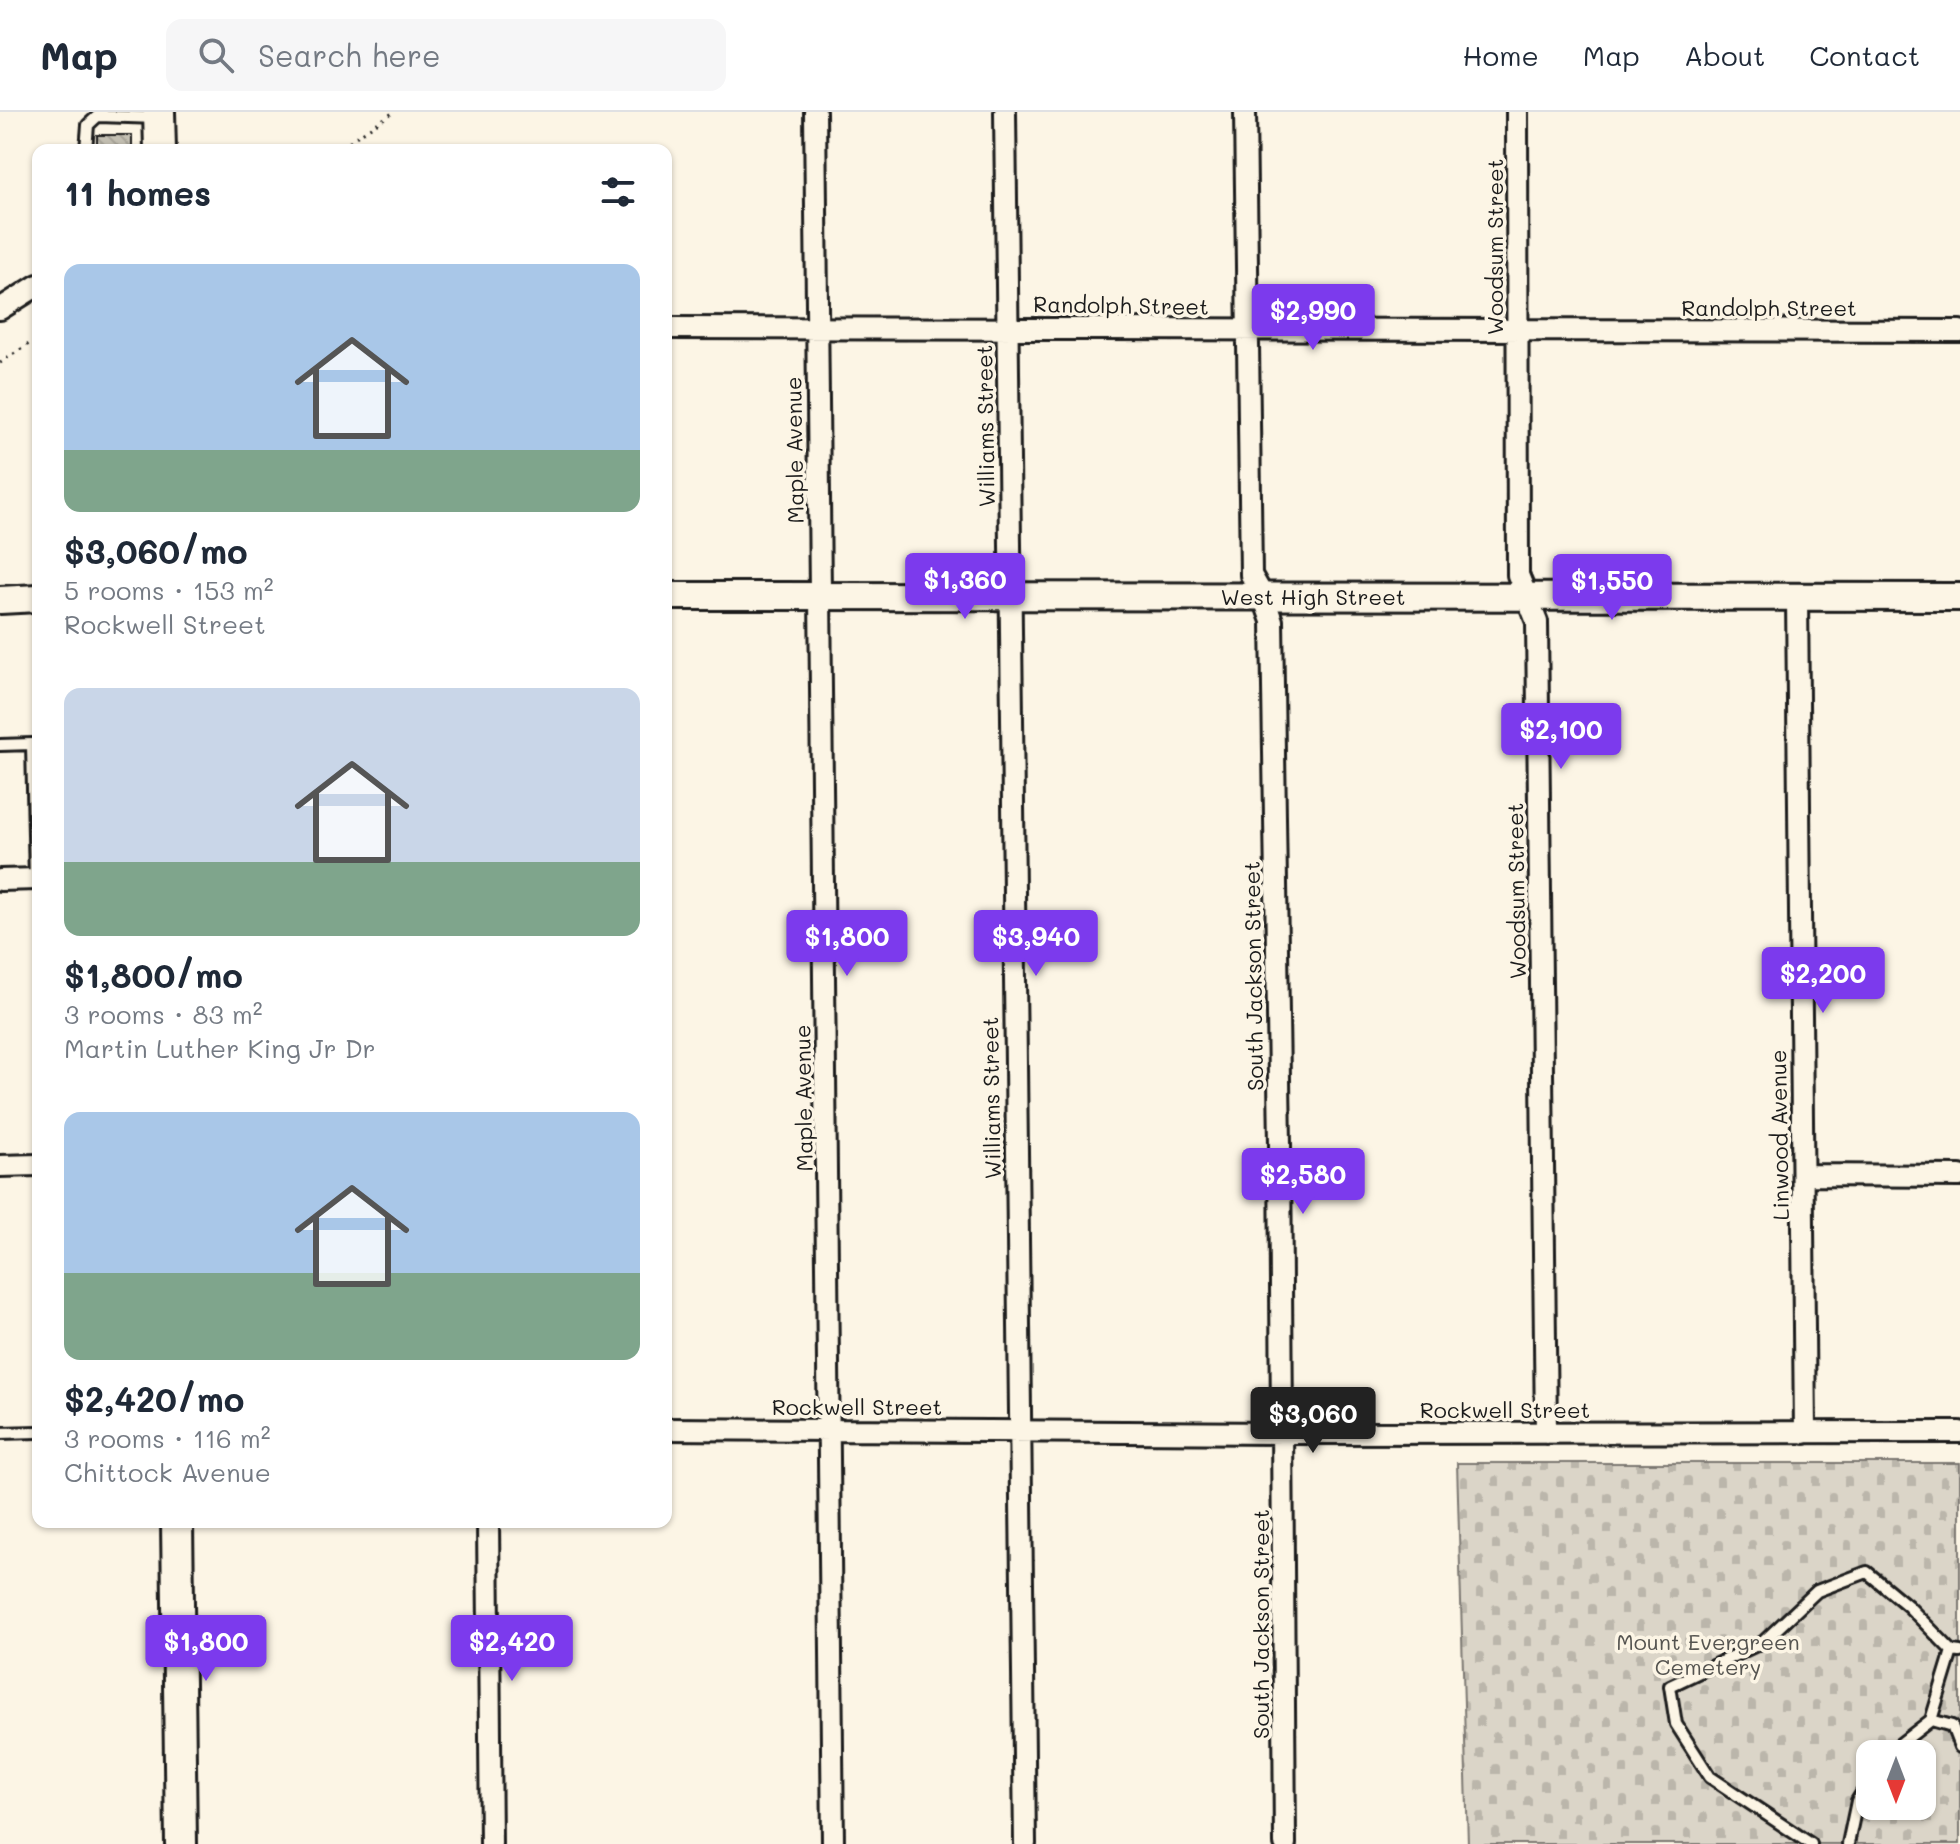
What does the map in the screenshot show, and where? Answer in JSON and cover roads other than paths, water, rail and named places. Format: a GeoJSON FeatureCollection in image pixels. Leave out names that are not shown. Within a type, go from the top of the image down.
{"type":"FeatureCollection","features":[{"type":"Feature","properties":{"kind":"main road"},"geometry":{"type":"LineString","coordinates":[[160,115],[160,144]]}},
{"type":"Feature","properties":{"kind":"main road"},"geometry":{"type":"LineString","coordinates":[[177,1528],[181,1844]]}},
{"type":"Feature","properties":{"kind":"street","name":"Maple Avenue"},"geometry":{"type":"LineString","coordinates":[[815,112],[833,1844]]}},
{"type":"Feature","properties":{"kind":"street","name":"Williams Street"},"geometry":{"type":"LineString","coordinates":[[1005,112],[1025,1844]]}},
{"type":"Feature","properties":{"kind":"street","name":"South Jackson Street"},"geometry":{"type":"LineString","coordinates":[[1245,112],[1251,575],[1272,621],[1285,1844]]}},
{"type":"Feature","properties":{"kind":"street","name":"Woodsum Street"},"geometry":{"type":"LineString","coordinates":[[1517,112],[1518,575],[1537,622],[1546,1433]]}},
{"type":"Feature","properties":{"kind":"street"},"geometry":{"type":"LineString","coordinates":[[0,309],[32,289]]}},
{"type":"Feature","properties":{"kind":"street","name":"Randolph Street"},"geometry":{"type":"LineString","coordinates":[[672,328],[1960,331]]}},
{"type":"Feature","properties":{"kind":"street","name":"West High Street"},"geometry":{"type":"LineString","coordinates":[[672,596],[1960,597]]}},
{"type":"Feature","properties":{"kind":"street","name":"Linwood Avenue"},"geometry":{"type":"LineString","coordinates":[[1797,597],[1805,1433]]}},
{"type":"Feature","properties":{"kind":"street"},"geometry":{"type":"LineString","coordinates":[[0,600],[32,598]]}},
{"type":"Feature","properties":{"kind":"street"},"geometry":{"type":"LineString","coordinates":[[0,880],[32,879]]}},
{"type":"Feature","properties":{"kind":"street"},"geometry":{"type":"LineString","coordinates":[[0,1166],[32,1165]]}},
{"type":"Feature","properties":{"kind":"street"},"geometry":{"type":"LineString","coordinates":[[1804,1175],[1960,1176]]}},
{"type":"Feature","properties":{"kind":"street","name":"Rockwell Street"},"geometry":{"type":"LineString","coordinates":[[672,1429],[1282,1433],[1960,1432]]}},
{"type":"Feature","properties":{"kind":"street"},"geometry":{"type":"LineString","coordinates":[[488,1528],[491,1844]]}},
{"type":"Feature","properties":{"kind":"lane"},"geometry":{"type":"LineString","coordinates":[[86,144],[88,125],[100,114],[160,115]]}},
{"type":"Feature","properties":{"kind":"lane"},"geometry":{"type":"LineString","coordinates":[[0,745],[32,744]]}},
{"type":"Feature","properties":{"kind":"lane"},"geometry":{"type":"LineString","coordinates":[[0,1433],[32,1432]]}},
{"type":"Feature","properties":{"kind":"lane"},"geometry":{"type":"LineString","coordinates":[[1811,1844],[1710,1777],[1676,1724],[1670,1686],[1763,1642],[1817,1591],[1867,1572],[1956,1651],[1931,1720],[1905,1740]]}},
{"type":"Feature","properties":{"kind":"lane"},"geometry":{"type":"LineString","coordinates":[[1931,1720],[1952,1726],[1960,1747]]}},
{"type":"Feature","properties":{"kind":"lane"},"geometry":{"type":"LineString","coordinates":[[1848,1844],[1856,1806]]}},
{"type":"Feature","properties":{"kind":"park label","name":"Mount Evergreen Cemetery"},"geometry":{"type":"Point","coordinates":[1708,1654]}}]}
